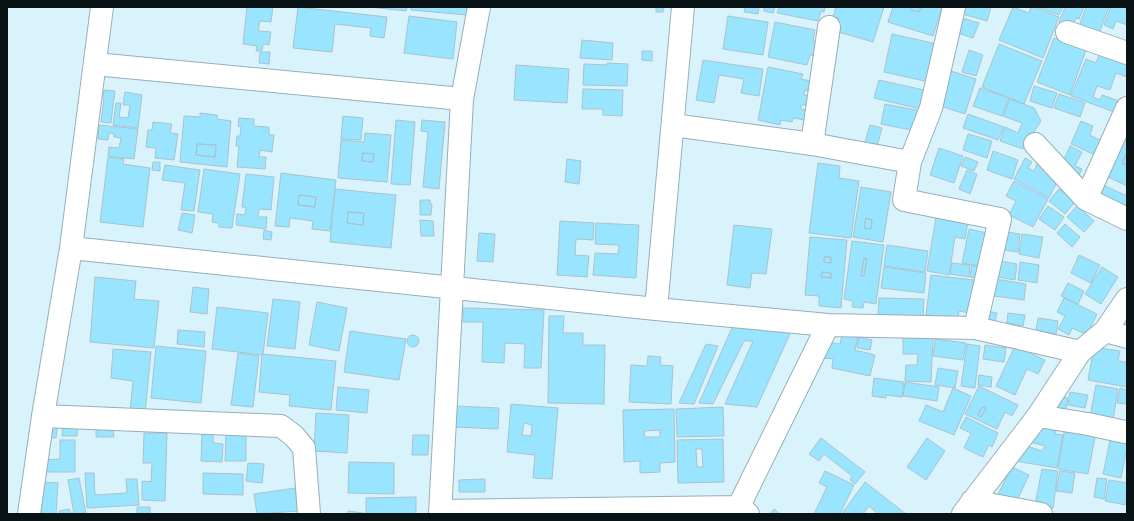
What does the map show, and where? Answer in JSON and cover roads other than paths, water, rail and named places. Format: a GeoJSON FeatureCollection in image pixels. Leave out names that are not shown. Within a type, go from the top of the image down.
{"type":"FeatureCollection","features":[{"type":"Feature","properties":{"kind":"street"},"geometry":{"type":"LineString","coordinates":[[29,514],[43,416],[71,248],[102,7]]}},
{"type":"Feature","properties":{"kind":"street"},"geometry":{"type":"LineString","coordinates":[[479,7],[462,99],[440,512],[740,512],[828,325]]}},
{"type":"Feature","properties":{"kind":"street"},"geometry":{"type":"LineString","coordinates":[[656,309],[683,7]]}},
{"type":"Feature","properties":{"kind":"street"},"geometry":{"type":"LineString","coordinates":[[954,7],[931,108],[910,162],[904,200],[1000,219],[975,328]]}},
{"type":"Feature","properties":{"kind":"street"},"geometry":{"type":"LineString","coordinates":[[812,144],[829,27]]}},
{"type":"Feature","properties":{"kind":"street"},"geometry":{"type":"LineString","coordinates":[[1067,32],[1127,53]]}},
{"type":"Feature","properties":{"kind":"street"},"geometry":{"type":"LineString","coordinates":[[95,64],[462,99]]}},
{"type":"Feature","properties":{"kind":"street"},"geometry":{"type":"LineString","coordinates":[[1086,199],[1127,108]]}},
{"type":"Feature","properties":{"kind":"street"},"geometry":{"type":"LineString","coordinates":[[673,125],[812,144],[910,162]]}},
{"type":"Feature","properties":{"kind":"street"},"geometry":{"type":"LineString","coordinates":[[1035,144],[1086,199],[1127,219]]}},
{"type":"Feature","properties":{"kind":"street"},"geometry":{"type":"LineString","coordinates":[[71,248],[656,309],[828,325],[975,328],[1080,352]]}},
{"type":"Feature","properties":{"kind":"street"},"geometry":{"type":"LineString","coordinates":[[968,507],[1038,416],[1080,352],[1105,331],[1127,299]]}},
{"type":"Feature","properties":{"kind":"street"},"geometry":{"type":"LineString","coordinates":[[1105,331],[1127,337]]}},
{"type":"Feature","properties":{"kind":"street"},"geometry":{"type":"LineString","coordinates":[[43,416],[281,426],[294,436],[304,448],[309,514]]}},
{"type":"Feature","properties":{"kind":"street"},"geometry":{"type":"LineString","coordinates":[[1038,416],[1125,432]]}},
{"type":"Feature","properties":{"kind":"street"},"geometry":{"type":"LineString","coordinates":[[968,507],[1041,514]]}}]}
